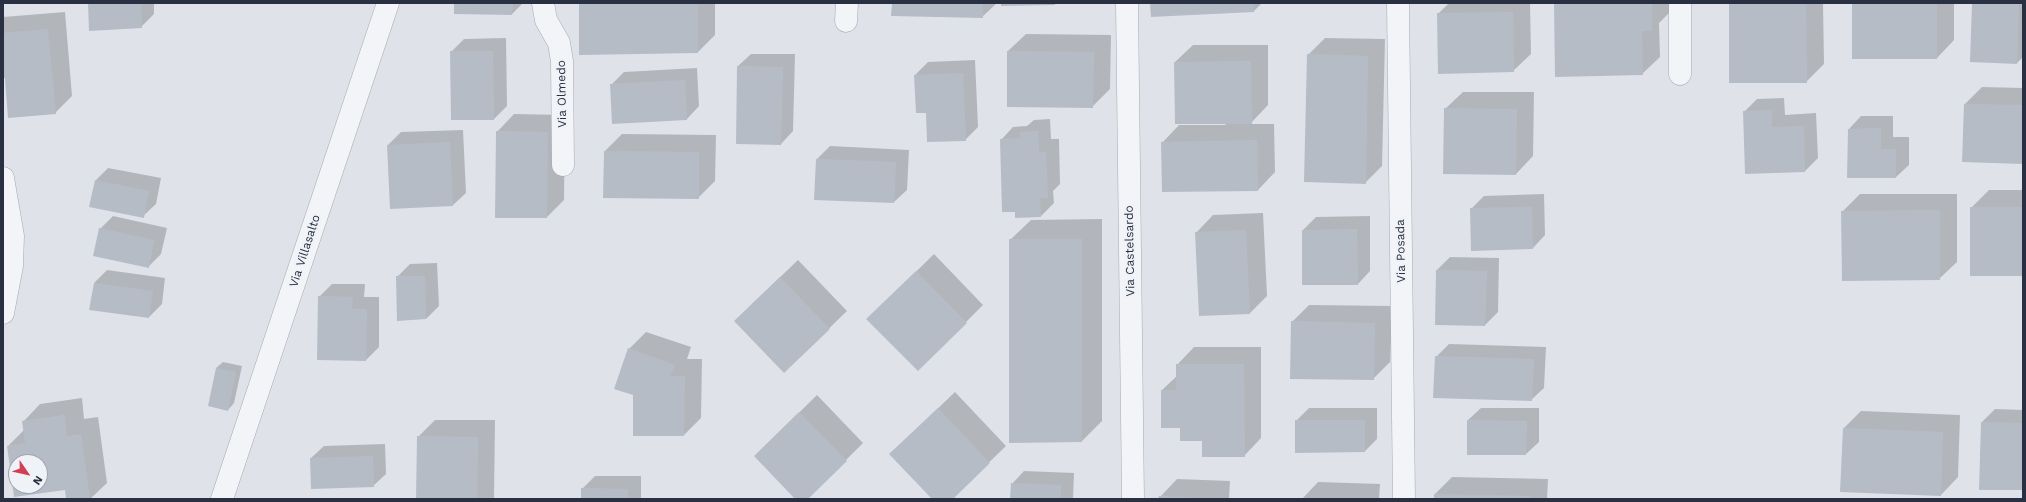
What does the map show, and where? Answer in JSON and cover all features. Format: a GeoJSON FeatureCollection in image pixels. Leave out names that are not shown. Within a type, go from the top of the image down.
{"type":"FeatureCollection","features":[{"type":"Feature","properties":{"kind":"street","name":"Via Villasalto"},"geometry":{"type":"LineString","coordinates":[[222,499],[388,3]]}},
{"type":"Feature","properties":{"kind":"street","name":"Via Olmedo"},"geometry":{"type":"LineString","coordinates":[[543,3],[546,20],[559,43],[562,61],[563,165]]}},
{"type":"Feature","properties":{"kind":"street","name":"Via Castelsardo"},"geometry":{"type":"LineString","coordinates":[[1127,3],[1133,499]]}},
{"type":"Feature","properties":{"kind":"street","name":"Via Posada"},"geometry":{"type":"LineString","coordinates":[[1398,3],[1404,499]]}},
{"type":"Feature","properties":{"kind":"street"},"geometry":{"type":"LineString","coordinates":[[1680,3],[1680,74]]}},
{"type":"Feature","properties":{"kind":"street"},"geometry":{"type":"LineString","coordinates":[[3,178],[13,236],[12,266],[3,313]]}},
{"type":"Feature","properties":{"kind":"building"},"geometry":{"type":"Polygon","coordinates":[[[88,3],[141,3],[142,28],[89,31],[88,3]]]}},
{"type":"Feature","properties":{"kind":"building"},"geometry":{"type":"Polygon","coordinates":[[[454,3],[513,3],[512,15],[454,14],[454,3]]]}},
{"type":"Feature","properties":{"kind":"building"},"geometry":{"type":"Polygon","coordinates":[[[698,3],[698,53],[579,55],[579,4],[698,3]]]}},
{"type":"Feature","properties":{"kind":"building"},"geometry":{"type":"Polygon","coordinates":[[[892,3],[983,3],[983,18],[891,16],[892,3]]]}},
{"type":"Feature","properties":{"kind":"building"},"geometry":{"type":"Polygon","coordinates":[[[1001,3],[1055,3],[1055,5],[1001,6],[1001,3]]]}},
{"type":"Feature","properties":{"kind":"building"},"geometry":{"type":"Polygon","coordinates":[[[1150,3],[1254,3],[1254,12],[1151,17],[1150,3]]]}},
{"type":"Feature","properties":{"kind":"building"},"geometry":{"type":"Polygon","coordinates":[[[1554,3],[1652,3],[1652,31],[1642,31],[1643,75],[1555,77],[1554,3]]]}},
{"type":"Feature","properties":{"kind":"building"},"geometry":{"type":"Polygon","coordinates":[[[1729,3],[1806,3],[1807,83],[1729,83],[1729,3]]]}},
{"type":"Feature","properties":{"kind":"building"},"geometry":{"type":"Polygon","coordinates":[[[1852,3],[1937,3],[1937,59],[1852,59],[1852,3]]]}},
{"type":"Feature","properties":{"kind":"building"},"geometry":{"type":"Polygon","coordinates":[[[1972,3],[2019,3],[2017,64],[1970,62],[1972,3]]]}},
{"type":"Feature","properties":{"kind":"building"},"geometry":{"type":"Polygon","coordinates":[[[1513,12],[1514,72],[1438,74],[1437,13],[1513,12]]]}},
{"type":"Feature","properties":{"kind":"building"},"geometry":{"type":"Polygon","coordinates":[[[48,29],[56,114],[8,118],[5,78],[3,78],[3,33],[48,29]]]}},
{"type":"Feature","properties":{"kind":"building"},"geometry":{"type":"Polygon","coordinates":[[[450,51],[493,51],[494,120],[451,120],[450,51]]]}},
{"type":"Feature","properties":{"kind":"building"},"geometry":{"type":"Polygon","coordinates":[[[1007,51],[1094,52],[1093,108],[1007,107],[1007,51]]]}},
{"type":"Feature","properties":{"kind":"building"},"geometry":{"type":"Polygon","coordinates":[[[1307,54],[1368,56],[1366,184],[1304,182],[1307,54]]]}},
{"type":"Feature","properties":{"kind":"building"},"geometry":{"type":"Polygon","coordinates":[[[1251,61],[1252,124],[1175,124],[1174,62],[1251,61]]]}},
{"type":"Feature","properties":{"kind":"building"},"geometry":{"type":"Polygon","coordinates":[[[737,66],[783,67],[781,145],[736,144],[737,66]]]}},
{"type":"Feature","properties":{"kind":"building"},"geometry":{"type":"Polygon","coordinates":[[[963,73],[966,141],[927,142],[926,113],[916,113],[914,75],[963,73]]]}},
{"type":"Feature","properties":{"kind":"building"},"geometry":{"type":"Polygon","coordinates":[[[685,80],[687,120],[612,124],[610,84],[685,80]]]}},
{"type":"Feature","properties":{"kind":"building"},"geometry":{"type":"Polygon","coordinates":[[[1964,104],[2023,105],[2023,164],[1962,162],[1964,104]]]}},
{"type":"Feature","properties":{"kind":"building"},"geometry":{"type":"Polygon","coordinates":[[[1444,108],[1517,109],[1516,175],[1443,174],[1444,108]]]}},
{"type":"Feature","properties":{"kind":"building"},"geometry":{"type":"Polygon","coordinates":[[[1772,110],[1772,127],[1804,126],[1805,172],[1745,174],[1743,111],[1772,110]]]}},
{"type":"Feature","properties":{"kind":"building"},"geometry":{"type":"Polygon","coordinates":[[[1881,128],[1881,149],[1896,149],[1896,178],[1847,178],[1848,129],[1881,128]]]}},
{"type":"Feature","properties":{"kind":"building"},"geometry":{"type":"Polygon","coordinates":[[[496,131],[548,132],[547,218],[495,218],[496,131]]]}},
{"type":"Feature","properties":{"kind":"building"},"geometry":{"type":"Polygon","coordinates":[[[1038,131],[1039,152],[1046,152],[1048,198],[1040,198],[1041,217],[1015,218],[1015,212],[1002,212],[1000,139],[1020,138],[1020,132],[1038,131]]]}},
{"type":"Feature","properties":{"kind":"building"},"geometry":{"type":"Polygon","coordinates":[[[1257,140],[1258,191],[1162,192],[1161,142],[1257,140]]]}},
{"type":"Feature","properties":{"kind":"building"},"geometry":{"type":"Polygon","coordinates":[[[450,142],[453,206],[390,209],[387,145],[450,142]]]}},
{"type":"Feature","properties":{"kind":"building"},"geometry":{"type":"Polygon","coordinates":[[[604,151],[699,152],[699,199],[603,198],[604,151]]]}},
{"type":"Feature","properties":{"kind":"building"},"geometry":{"type":"Polygon","coordinates":[[[816,159],[896,162],[894,203],[814,200],[816,159]]]}},
{"type":"Feature","properties":{"kind":"building"},"geometry":{"type":"Polygon","coordinates":[[[95,180],[149,191],[144,218],[89,207],[95,180]]]}},
{"type":"Feature","properties":{"kind":"building"},"geometry":{"type":"Polygon","coordinates":[[[1532,207],[1533,249],[1471,251],[1470,208],[1532,207]]]}},
{"type":"Feature","properties":{"kind":"building"},"geometry":{"type":"Polygon","coordinates":[[[1970,207],[2023,207],[2023,276],[1970,276],[1970,207]]]}},
{"type":"Feature","properties":{"kind":"building"},"geometry":{"type":"Polygon","coordinates":[[[1940,210],[1940,280],[1842,281],[1841,211],[1940,210]]]}},
{"type":"Feature","properties":{"kind":"building"},"geometry":{"type":"Polygon","coordinates":[[[99,228],[154,240],[149,268],[93,256],[99,228]]]}},
{"type":"Feature","properties":{"kind":"building"},"geometry":{"type":"Polygon","coordinates":[[[1357,229],[1358,285],[1302,285],[1302,230],[1357,229]]]}},
{"type":"Feature","properties":{"kind":"building"},"geometry":{"type":"Polygon","coordinates":[[[1246,230],[1250,314],[1199,316],[1195,232],[1246,230]]]}},
{"type":"Feature","properties":{"kind":"building"},"geometry":{"type":"Polygon","coordinates":[[[1009,239],[1082,239],[1082,442],[1009,443],[1009,239]]]}},
{"type":"Feature","properties":{"kind":"building"},"geometry":{"type":"Polygon","coordinates":[[[1436,270],[1487,271],[1485,326],[1435,325],[1436,270]]]}},
{"type":"Feature","properties":{"kind":"building"},"geometry":{"type":"Polygon","coordinates":[[[916,271],[967,323],[918,371],[866,319],[916,271]]]}},
{"type":"Feature","properties":{"kind":"building"},"geometry":{"type":"Polygon","coordinates":[[[396,276],[425,276],[426,319],[397,321],[396,276]]]}},
{"type":"Feature","properties":{"kind":"building"},"geometry":{"type":"Polygon","coordinates":[[[780,277],[830,329],[784,373],[734,321],[780,277]]]}},
{"type":"Feature","properties":{"kind":"building"},"geometry":{"type":"Polygon","coordinates":[[[94,283],[153,291],[149,318],[89,310],[94,283]]]}},
{"type":"Feature","properties":{"kind":"building"},"geometry":{"type":"Polygon","coordinates":[[[318,296],[353,297],[352,309],[367,309],[366,361],[317,360],[318,296]]]}},
{"type":"Feature","properties":{"kind":"building"},"geometry":{"type":"Polygon","coordinates":[[[1291,321],[1375,323],[1374,380],[1290,379],[1291,321]]]}},
{"type":"Feature","properties":{"kind":"building"},"geometry":{"type":"Polygon","coordinates":[[[628,348],[675,365],[670,376],[685,376],[684,436],[633,436],[633,395],[614,389],[628,348]]]}},
{"type":"Feature","properties":{"kind":"building"},"geometry":{"type":"Polygon","coordinates":[[[1435,356],[1534,359],[1532,401],[1433,398],[1435,356]]]}},
{"type":"Feature","properties":{"kind":"building"},"geometry":{"type":"Polygon","coordinates":[[[1176,364],[1244,364],[1245,457],[1202,457],[1202,441],[1180,441],[1180,428],[1161,428],[1161,390],[1176,390],[1176,364]]]}},
{"type":"Feature","properties":{"kind":"building"},"geometry":{"type":"Polygon","coordinates":[[[216,368],[236,372],[228,411],[208,406],[216,368]]]}},
{"type":"Feature","properties":{"kind":"building"},"geometry":{"type":"Polygon","coordinates":[[[938,408],[990,463],[953,499],[932,499],[889,454],[938,408]]]}},
{"type":"Feature","properties":{"kind":"building"},"geometry":{"type":"Polygon","coordinates":[[[799,412],[847,461],[808,499],[795,499],[754,456],[799,412]]]}},
{"type":"Feature","properties":{"kind":"building"},"geometry":{"type":"Polygon","coordinates":[[[64,415],[67,436],[81,434],[90,499],[66,499],[65,490],[48,492],[48,454],[8,454],[7,446],[25,443],[22,421],[64,415]]]}},
{"type":"Feature","properties":{"kind":"building"},"geometry":{"type":"Polygon","coordinates":[[[1295,420],[1365,420],[1365,452],[1295,453],[1295,420]]]}},
{"type":"Feature","properties":{"kind":"building"},"geometry":{"type":"Polygon","coordinates":[[[1467,420],[1527,421],[1526,455],[1467,455],[1467,420]]]}},
{"type":"Feature","properties":{"kind":"building"},"geometry":{"type":"Polygon","coordinates":[[[1981,422],[2023,423],[2023,490],[1979,490],[1981,422]]]}},
{"type":"Feature","properties":{"kind":"building"},"geometry":{"type":"Polygon","coordinates":[[[1843,428],[1943,432],[1941,496],[1840,492],[1843,428]]]}},
{"type":"Feature","properties":{"kind":"building"},"geometry":{"type":"Polygon","coordinates":[[[417,436],[478,437],[477,499],[416,499],[417,436]]]}},
{"type":"Feature","properties":{"kind":"building"},"geometry":{"type":"Polygon","coordinates":[[[373,456],[374,487],[311,489],[310,458],[373,456]]]}},
{"type":"Feature","properties":{"kind":"building"},"geometry":{"type":"Polygon","coordinates":[[[1011,483],[1061,485],[1061,499],[1010,499],[1011,483]]]}},
{"type":"Feature","properties":{"kind":"building"},"geometry":{"type":"Polygon","coordinates":[[[581,488],[628,489],[628,499],[581,499],[581,488]]]}},
{"type":"Feature","properties":{"kind":"building"},"geometry":{"type":"Polygon","coordinates":[[[14,494],[36,494],[14,497],[14,494]]]}},
{"type":"Feature","properties":{"kind":"building"},"geometry":{"type":"Polygon","coordinates":[[[1434,494],[1531,496],[1531,499],[1434,499],[1434,494]]]}},
{"type":"Feature","properties":{"kind":"building"},"geometry":{"type":"Polygon","coordinates":[[[1159,496],[1199,498],[1199,499],[1158,499],[1159,496]]]}}]}
